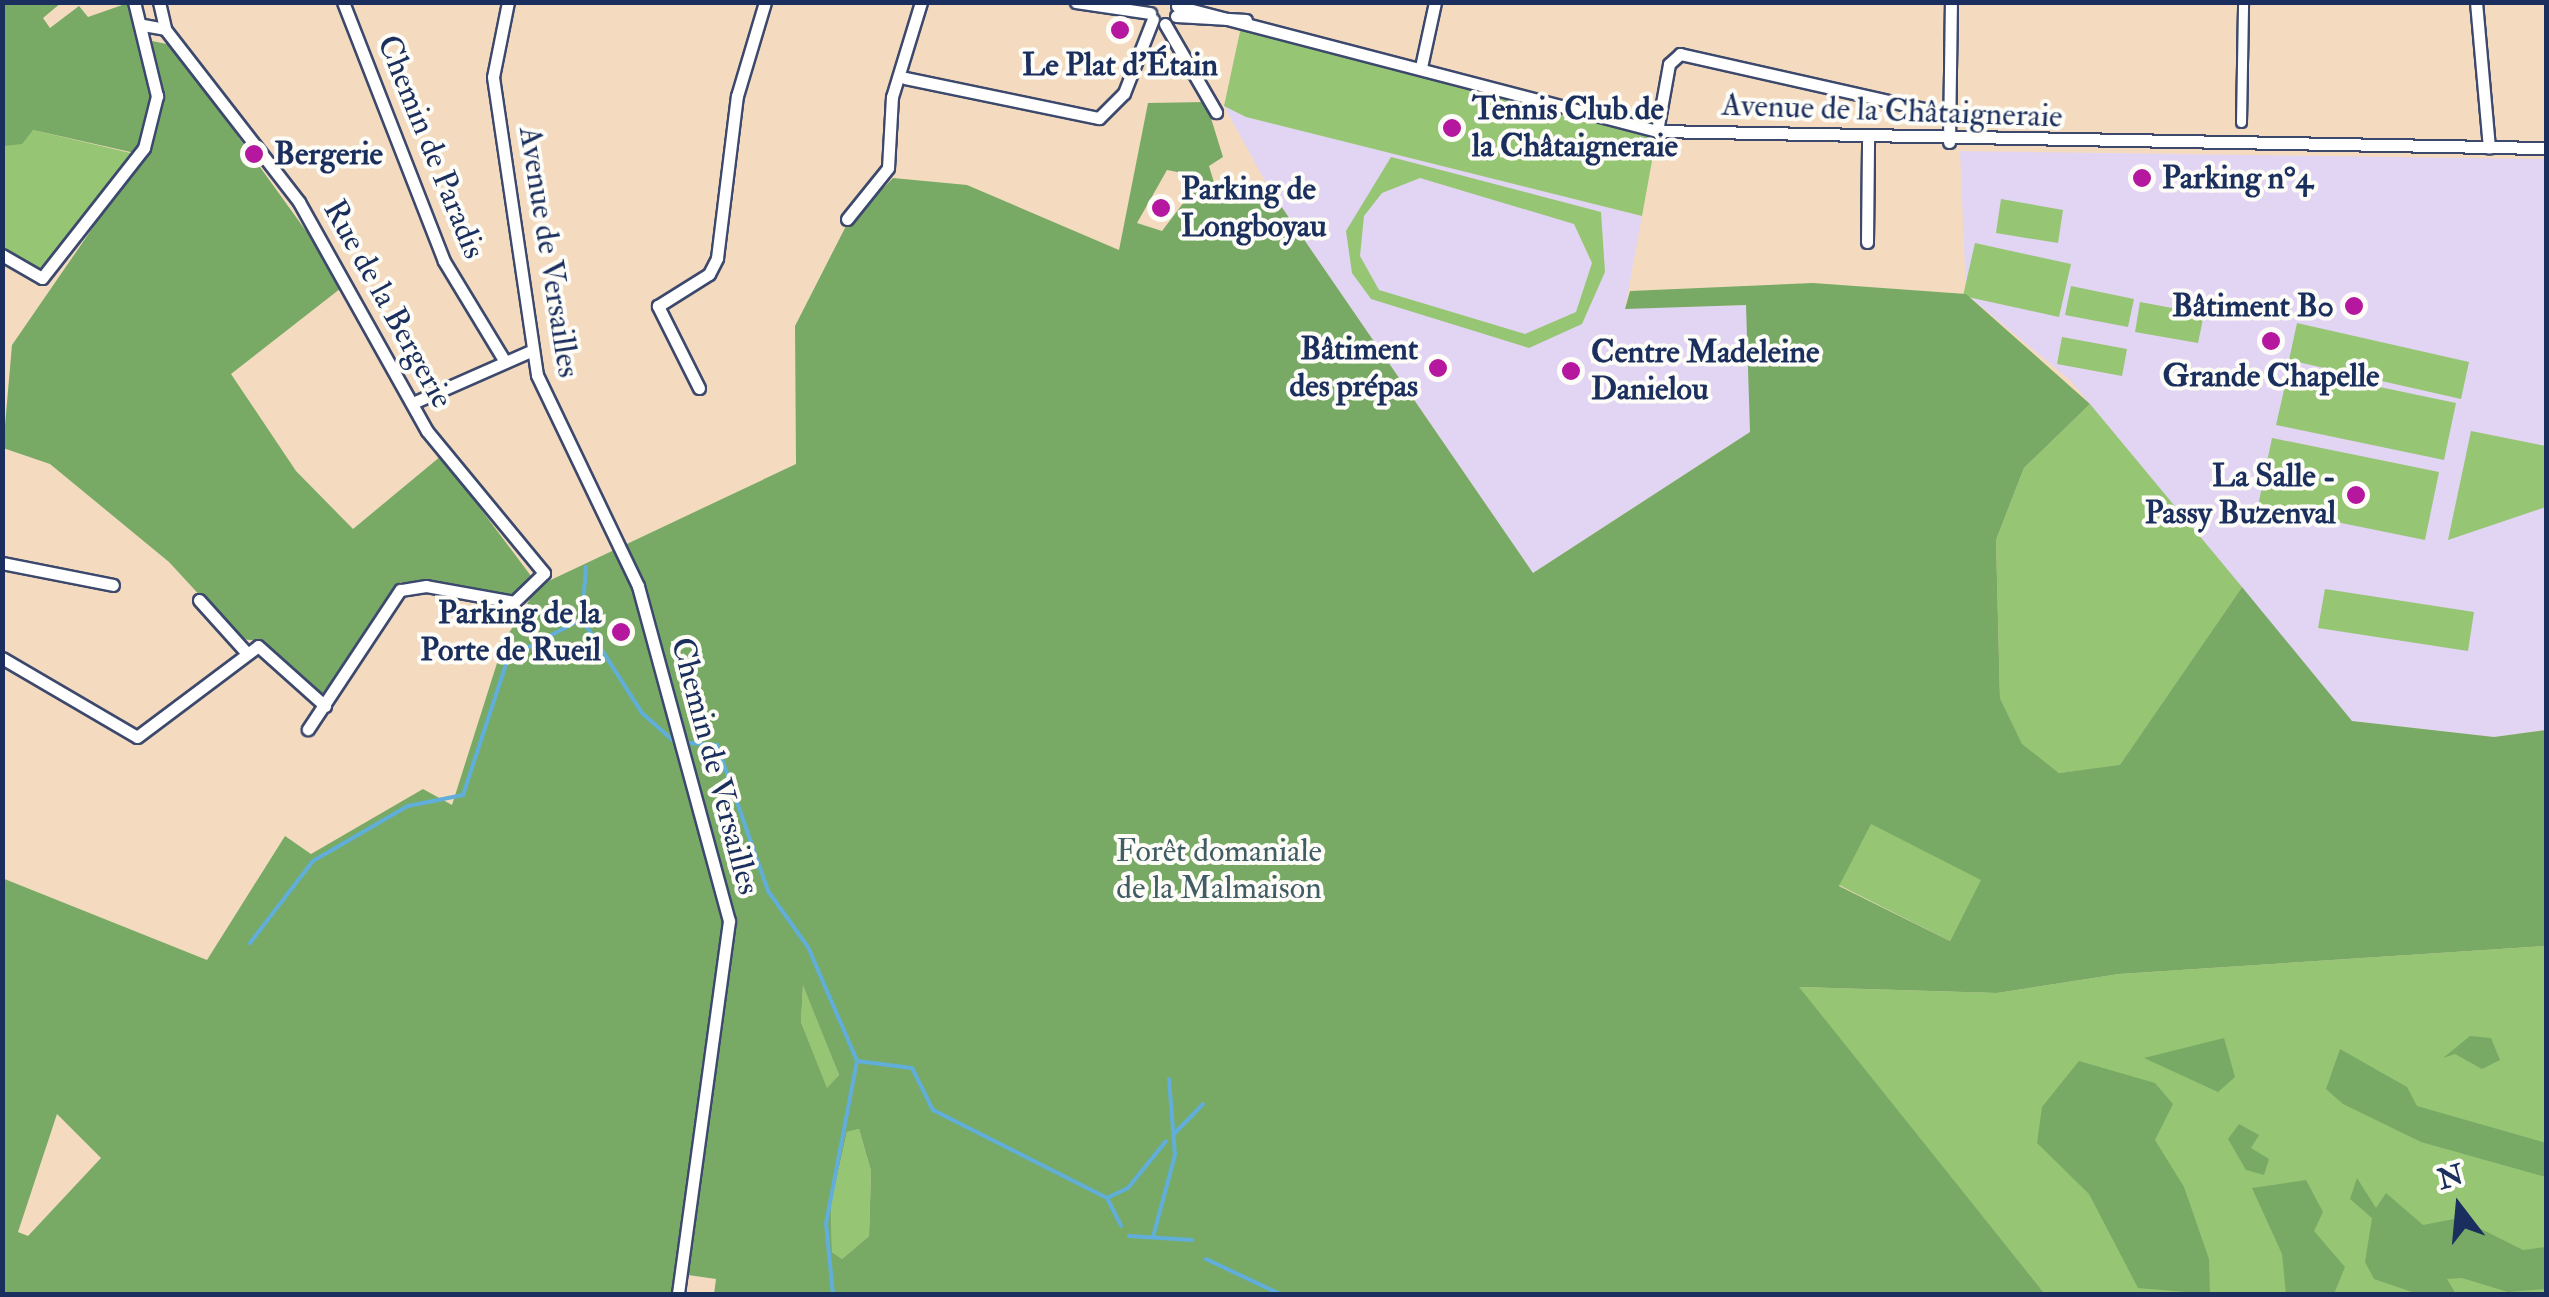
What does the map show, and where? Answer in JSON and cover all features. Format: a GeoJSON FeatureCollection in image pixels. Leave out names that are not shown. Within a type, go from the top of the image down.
{"type":"FeatureCollection","features":[{"type":"Feature","properties":{"kind":"street"},"geometry":{"type":"LineString","coordinates":[[2,255],[42,278],[154,122],[143,25],[134,2]]}},
{"type":"Feature","properties":{"kind":"street"},"geometry":{"type":"LineString","coordinates":[[143,25],[165,30],[159,2]]}},
{"type":"Feature","properties":{"kind":"street","name":"Chemin de Paradis"},"geometry":{"type":"LineString","coordinates":[[344,2],[444,261],[504,360]]}},
{"type":"Feature","properties":{"kind":"street","name":"Avenue de Versailles"},"geometry":{"type":"LineString","coordinates":[[508,2],[493,77],[533,350],[557,430],[594,500]]}},
{"type":"Feature","properties":{"kind":"street"},"geometry":{"type":"LineString","coordinates":[[700,388],[659,298],[710,274],[716,258],[737,96],[765,2]]}},
{"type":"Feature","properties":{"kind":"street","name":"Avenue de la Châtaigneraie"},"geometry":{"type":"LineString","coordinates":[[1076,2],[1250,20],[1657,131],[1949,142],[2546,148]]}},
{"type":"Feature","properties":{"kind":"street"},"geometry":{"type":"LineString","coordinates":[[1421,66],[1435,2]]}},
{"type":"Feature","properties":{"kind":"street"},"geometry":{"type":"LineString","coordinates":[[1949,142],[1951,2]]}},
{"type":"Feature","properties":{"kind":"street"},"geometry":{"type":"LineString","coordinates":[[2241,122],[2242,2]]}},
{"type":"Feature","properties":{"kind":"street"},"geometry":{"type":"LineString","coordinates":[[2476,2],[2489,146]]}},
{"type":"Feature","properties":{"kind":"street"},"geometry":{"type":"LineString","coordinates":[[847,219],[888,168],[892,97],[905,78],[902,60],[921,3]]}},
{"type":"Feature","properties":{"kind":"street"},"geometry":{"type":"LineString","coordinates":[[905,78],[1098,118],[1124,93],[1164,12]]}},
{"type":"Feature","properties":{"kind":"street"},"geometry":{"type":"LineString","coordinates":[[1164,12],[1216,112]]}},
{"type":"Feature","properties":{"kind":"street","name":"Rue de la Bergerie"},"geometry":{"type":"LineString","coordinates":[[165,30],[324,236],[461,478],[544,573],[514,602],[426,586],[400,590],[325,706]]}},
{"type":"Feature","properties":{"kind":"street"},"geometry":{"type":"LineString","coordinates":[[1657,131],[1669,64],[1680,54],[1950,115]]}},
{"type":"Feature","properties":{"kind":"street"},"geometry":{"type":"LineString","coordinates":[[1867,242],[1868,140]]}},
{"type":"Feature","properties":{"kind":"street"},"geometry":{"type":"LineString","coordinates":[[415,402],[533,350]]}},
{"type":"Feature","properties":{"kind":"street","name":"Chemin de Versailles"},"geometry":{"type":"LineString","coordinates":[[594,500],[638,586],[729,920],[678,1294]]}},
{"type":"Feature","properties":{"kind":"street"},"geometry":{"type":"LineString","coordinates":[[2,562],[113,585]]}},
{"type":"Feature","properties":{"kind":"street"},"geometry":{"type":"LineString","coordinates":[[199,600],[244,650]]}},
{"type":"Feature","properties":{"kind":"street"},"geometry":{"type":"LineString","coordinates":[[2,658],[137,738],[244,650],[266,650],[325,706],[308,728]]}},
{"type":"Feature","properties":{"kind":"shaded area","name":"Centre Madeleine Danielou"},"geometry":{"type":"Polygon","coordinates":[[[1224,106],[1642,216],[1625,308],[1747,305],[1750,432],[1533,573],[1270,190],[1224,106]]]}},
{"type":"Feature","properties":{"kind":"shaded area","name":"La Salle - Passy Buzenval"},"geometry":{"type":"Polygon","coordinates":[[[1960,151],[2546,159],[2546,730],[2494,737],[2352,721],[2071,381],[1966,294],[1960,151]]]}},
{"type":"Feature","properties":{"kind":"green space"},"geometry":{"type":"Polygon","coordinates":[[[3,3],[61,3],[43,18],[50,28],[79,6],[88,17],[128,3],[161,96],[152,41],[172,45],[345,285],[231,374],[296,471],[353,529],[441,456],[531,576],[515,601],[400,582],[327,697],[310,693],[262,641],[240,639],[169,562],[50,464],[3,448],[12,345],[136,165],[135,153],[33,130],[22,144],[3,146],[3,3]]]}},
{"type":"Feature","properties":{"kind":"green space","name":"Tennis Club de la Châtaigneraie"},"geometry":{"type":"Polygon","coordinates":[[[1241,27],[1656,139],[1642,216],[1246,117],[1224,106],[1241,27]]]}},
{"type":"Feature","properties":{"kind":"green space","name":"Forêt domaniale de la Malmaison"},"geometry":{"type":"Polygon","coordinates":[[[1206,102],[1223,157],[1209,166],[1216,189],[1270,190],[1533,573],[1750,432],[1746,305],[1625,309],[1630,291],[1813,283],[1966,294],[2090,404],[2024,468],[1996,540],[2000,698],[2022,744],[2059,773],[2120,765],[2242,587],[2352,721],[2494,737],[2546,730],[2546,946],[2119,974],[1997,993],[1799,987],[2045,1294],[714,1294],[716,1279],[688,1275],[684,1294],[3,1294],[2,878],[207,960],[285,836],[311,854],[423,789],[452,805],[504,641],[538,586],[796,464],[795,326],[846,226],[893,178],[967,185],[1119,250],[1148,103],[1206,102]],[[1167,170],[1137,223],[1162,231],[1203,177],[1167,170]],[[1871,824],[1839,886],[1950,941],[1981,880],[1871,824]],[[803,985],[801,1022],[827,1088],[839,1075],[803,985]],[[57,1114],[18,1232],[28,1236],[101,1158],[57,1114]],[[859,1129],[847,1132],[831,1205],[832,1252],[842,1259],[869,1236],[871,1171],[859,1129]]]}},
{"type":"Feature","properties":{"kind":"green space"},"geometry":{"type":"Polygon","coordinates":[[[33,130],[135,154],[50,279],[3,250],[2,146],[33,130]]]}},
{"type":"Feature","properties":{"kind":"green space"},"geometry":{"type":"Polygon","coordinates":[[[1391,157],[1601,212],[1605,272],[1582,324],[1529,348],[1371,299],[1352,273],[1346,231],[1391,157]],[[1420,178],[1382,193],[1364,216],[1360,256],[1379,290],[1525,334],[1576,312],[1592,263],[1574,224],[1420,178]]]}},
{"type":"Feature","properties":{"kind":"green space"},"geometry":{"type":"Polygon","coordinates":[[[2001,199],[2063,210],[2058,243],[1996,233],[2001,199]]]}},
{"type":"Feature","properties":{"kind":"green space"},"geometry":{"type":"Polygon","coordinates":[[[1975,243],[2071,264],[2059,317],[1963,296],[1975,243]]]}},
{"type":"Feature","properties":{"kind":"green space"},"geometry":{"type":"Polygon","coordinates":[[[2071,286],[2134,299],[2128,327],[2065,315],[2071,286]]]}},
{"type":"Feature","properties":{"kind":"green space"},"geometry":{"type":"Polygon","coordinates":[[[2140,302],[2204,314],[2198,343],[2135,332],[2140,302]]]}},
{"type":"Feature","properties":{"kind":"green space"},"geometry":{"type":"Polygon","coordinates":[[[2297,323],[2469,362],[2461,399],[2289,360],[2297,323]]]}},
{"type":"Feature","properties":{"kind":"green space"},"geometry":{"type":"Polygon","coordinates":[[[2062,337],[2127,349],[2122,376],[2057,364],[2062,337]]]}},
{"type":"Feature","properties":{"kind":"green space"},"geometry":{"type":"Polygon","coordinates":[[[2289,368],[2456,403],[2444,460],[2276,425],[2289,368]]]}},
{"type":"Feature","properties":{"kind":"green space"},"geometry":{"type":"Polygon","coordinates":[[[2090,404],[2242,587],[2120,766],[2059,773],[2022,745],[2000,698],[1996,540],[2024,468],[2090,404]]]}},
{"type":"Feature","properties":{"kind":"green space"},"geometry":{"type":"Polygon","coordinates":[[[2471,431],[2546,446],[2546,507],[2448,540],[2471,431]]]}},
{"type":"Feature","properties":{"kind":"green space"},"geometry":{"type":"Polygon","coordinates":[[[2272,438],[2439,472],[2425,540],[2258,506],[2272,438]]]}},
{"type":"Feature","properties":{"kind":"green space"},"geometry":{"type":"Polygon","coordinates":[[[2325,589],[2474,612],[2468,651],[2318,628],[2325,589]]]}},
{"type":"Feature","properties":{"kind":"green space"},"geometry":{"type":"Polygon","coordinates":[[[1870,823],[1982,879],[1950,941],[1839,885],[1870,823]]]}},
{"type":"Feature","properties":{"kind":"green space"},"geometry":{"type":"Polygon","coordinates":[[[2546,946],[2546,1294],[2045,1294],[1798,987],[1997,993],[2119,974],[2546,946]]]}},
{"type":"Feature","properties":{"kind":"green space"},"geometry":{"type":"Polygon","coordinates":[[[803,983],[839,1075],[827,1089],[801,1022],[803,983]]]}},
{"type":"Feature","properties":{"kind":"green space"},"geometry":{"type":"Polygon","coordinates":[[[2470,1036],[2491,1038],[2500,1060],[2482,1069],[2455,1054],[2443,1058],[2470,1036]]]}},
{"type":"Feature","properties":{"kind":"green space"},"geometry":{"type":"Polygon","coordinates":[[[2224,1038],[2235,1077],[2218,1092],[2144,1058],[2224,1038]]]}},
{"type":"Feature","properties":{"kind":"green space"},"geometry":{"type":"Polygon","coordinates":[[[2340,1049],[2407,1087],[2417,1106],[2546,1143],[2546,1177],[2421,1142],[2343,1104],[2326,1089],[2340,1049]]]}},
{"type":"Feature","properties":{"kind":"green space"},"geometry":{"type":"Polygon","coordinates":[[[2079,1061],[2155,1083],[2173,1104],[2155,1140],[2184,1187],[2209,1259],[2210,1294],[2138,1288],[2089,1194],[2037,1143],[2042,1107],[2079,1061]]]}},
{"type":"Feature","properties":{"kind":"green space"},"geometry":{"type":"Polygon","coordinates":[[[2239,1124],[2259,1135],[2251,1148],[2269,1159],[2264,1175],[2246,1170],[2228,1139],[2239,1124]]]}},
{"type":"Feature","properties":{"kind":"green space"},"geometry":{"type":"Polygon","coordinates":[[[859,1129],[871,1171],[869,1236],[842,1259],[832,1252],[831,1205],[847,1132],[859,1129]]]}},
{"type":"Feature","properties":{"kind":"green space"},"geometry":{"type":"Polygon","coordinates":[[[2357,1178],[2376,1208],[2386,1193],[2423,1225],[2459,1218],[2523,1250],[2546,1247],[2546,1289],[2508,1292],[2462,1278],[2447,1279],[2456,1294],[2418,1294],[2374,1279],[2365,1262],[2372,1218],[2350,1199],[2357,1178]]]}},
{"type":"Feature","properties":{"kind":"green space"},"geometry":{"type":"Polygon","coordinates":[[[2306,1180],[2323,1212],[2314,1231],[2345,1267],[2334,1294],[2286,1294],[2282,1254],[2252,1188],[2306,1180]]]}},
{"type":"Feature","properties":{"kind":"waterway"},"geometry":{"type":"LineString","coordinates":[[586,567],[582,619],[642,713],[677,744]]}},
{"type":"Feature","properties":{"kind":"waterway"},"geometry":{"type":"LineString","coordinates":[[250,943],[313,861],[408,806],[463,795],[508,658],[582,619]]}},
{"type":"Feature","properties":{"kind":"waterway"},"geometry":{"type":"LineString","coordinates":[[689,743],[717,745],[768,891],[808,947],[857,1061],[826,1223],[833,1294]]}},
{"type":"Feature","properties":{"kind":"waterway"},"geometry":{"type":"LineString","coordinates":[[857,1061],[912,1068],[933,1110],[1107,1198],[1121,1226]]}},
{"type":"Feature","properties":{"kind":"waterway"},"geometry":{"type":"LineString","coordinates":[[1153,1237],[1175,1155],[1169,1079]]}},
{"type":"Feature","properties":{"kind":"waterway"},"geometry":{"type":"LineString","coordinates":[[1173,1135],[1203,1104]]}},
{"type":"Feature","properties":{"kind":"waterway"},"geometry":{"type":"LineString","coordinates":[[1107,1198],[1128,1188],[1166,1141]]}},
{"type":"Feature","properties":{"kind":"waterway"},"geometry":{"type":"LineString","coordinates":[[1129,1236],[1192,1240]]}},
{"type":"Feature","properties":{"kind":"waterway"},"geometry":{"type":"LineString","coordinates":[[1206,1259],[1280,1294]]}},
{"type":"Feature","properties":{"kind":"place","name":"Le Plat d'Étain"},"geometry":{"type":"Point","coordinates":[1120,30]}},
{"type":"Feature","properties":{"kind":"place","name":"Tennis Club de la Châtaigneraie"},"geometry":{"type":"Point","coordinates":[1452,128]}},
{"type":"Feature","properties":{"kind":"place","name":"Bergerie"},"geometry":{"type":"Point","coordinates":[254,154]}},
{"type":"Feature","properties":{"kind":"place","name":"Parking n°4"},"geometry":{"type":"Point","coordinates":[2142,178]}},
{"type":"Feature","properties":{"kind":"place","name":"Parking de Longboyau"},"geometry":{"type":"Point","coordinates":[1161,208]}},
{"type":"Feature","properties":{"kind":"place","name":"Bâtiment B0"},"geometry":{"type":"Point","coordinates":[2354,306]}},
{"type":"Feature","properties":{"kind":"place","name":"Grande Chapelle"},"geometry":{"type":"Point","coordinates":[2271,341]}},
{"type":"Feature","properties":{"kind":"place","name":"Bâtiment des prépas"},"geometry":{"type":"Point","coordinates":[1438,368]}},
{"type":"Feature","properties":{"kind":"place","name":"Centre Madeleine Danielou"},"geometry":{"type":"Point","coordinates":[1571,371]}},
{"type":"Feature","properties":{"kind":"place","name":"La Salle - Passy Buzenval"},"geometry":{"type":"Point","coordinates":[2356,495]}},
{"type":"Feature","properties":{"kind":"place","name":"Parking de la Porte de Rueil"},"geometry":{"type":"Point","coordinates":[621,632]}}]}
